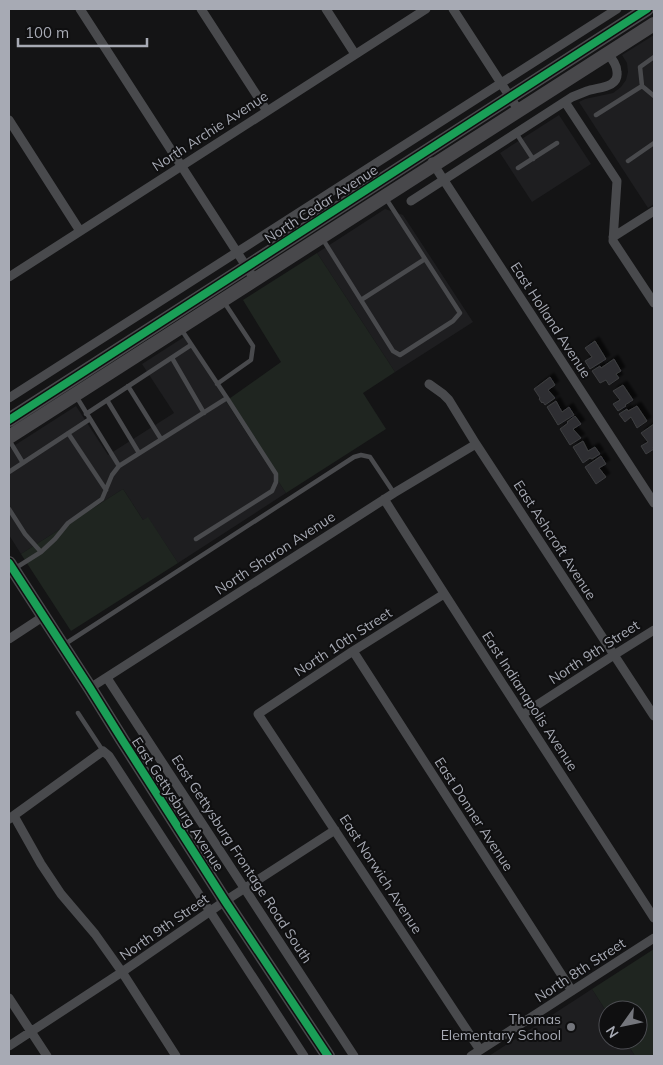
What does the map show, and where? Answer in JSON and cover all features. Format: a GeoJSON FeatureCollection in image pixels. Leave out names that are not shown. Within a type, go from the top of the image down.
{"type":"FeatureCollection","features":[{"type":"Feature","properties":{"kind":"main road"},"geometry":{"type":"LineString","coordinates":[[608,54],[609,44],[641,21],[647,14],[648,9]]}},
{"type":"Feature","properties":{"kind":"main road","name":"North Cedar Avenue"},"geometry":{"type":"LineString","coordinates":[[9,420],[648,9]]}},
{"type":"Feature","properties":{"kind":"main road","name":"North Cedar Avenue"},"geometry":{"type":"LineString","coordinates":[[9,439],[654,24]]}},
{"type":"Feature","properties":{"kind":"main road"},"geometry":{"type":"LineString","coordinates":[[75,395],[74,388],[77,384],[104,364],[110,355]]}},
{"type":"Feature","properties":{"kind":"main road","name":"East Gettysburg Avenue"},"geometry":{"type":"LineString","coordinates":[[11,566],[225,901],[328,1056]]}},
{"type":"Feature","properties":{"kind":"street"},"geometry":{"type":"LineString","coordinates":[[80,9],[255,280]]}},
{"type":"Feature","properties":{"kind":"street"},"geometry":{"type":"LineString","coordinates":[[201,9],[267,111]]}},
{"type":"Feature","properties":{"kind":"street"},"geometry":{"type":"LineString","coordinates":[[326,9],[355,54]]}},
{"type":"Feature","properties":{"kind":"street","name":"North Archie Avenue"},"geometry":{"type":"LineString","coordinates":[[9,277],[426,9]]}},
{"type":"Feature","properties":{"kind":"street"},"geometry":{"type":"LineString","coordinates":[[452,9],[519,111]]}},
{"type":"Feature","properties":{"kind":"street"},"geometry":{"type":"LineString","coordinates":[[9,398],[617,9]]}},
{"type":"Feature","properties":{"kind":"street"},"geometry":{"type":"LineString","coordinates":[[411,201],[572,97],[588,90],[614,83],[618,73],[608,54]]}},
{"type":"Feature","properties":{"kind":"street"},"geometry":{"type":"LineString","coordinates":[[565,102],[616,181],[613,241],[654,303]]}},
{"type":"Feature","properties":{"kind":"street"},"geometry":{"type":"LineString","coordinates":[[9,120],[80,231]]}},
{"type":"Feature","properties":{"kind":"street","name":"East Holland Avenue"},"geometry":{"type":"LineString","coordinates":[[425,152],[654,503]]}},
{"type":"Feature","properties":{"kind":"street"},"geometry":{"type":"LineString","coordinates":[[613,237],[654,211]]}},
{"type":"Feature","properties":{"kind":"street","name":"East Ashcroft Avenue"},"geometry":{"type":"LineString","coordinates":[[429,384],[449,400],[654,716]]}},
{"type":"Feature","properties":{"kind":"street","name":"North Sharon Avenue"},"geometry":{"type":"LineString","coordinates":[[90,688],[384,499],[476,444]]}},
{"type":"Feature","properties":{"kind":"street","name":"East Indianapolis Avenue"},"geometry":{"type":"LineString","coordinates":[[384,499],[654,918]]}},
{"type":"Feature","properties":{"kind":"street","name":"North 10th Street"},"geometry":{"type":"LineString","coordinates":[[258,714],[444,594]]}},
{"type":"Feature","properties":{"kind":"street"},"geometry":{"type":"LineString","coordinates":[[9,639],[44,616]]}},
{"type":"Feature","properties":{"kind":"street","name":"North 9th Street"},"geometry":{"type":"LineString","coordinates":[[523,714],[654,630]]}},
{"type":"Feature","properties":{"kind":"street","name":"East Donner Avenue"},"geometry":{"type":"LineString","coordinates":[[353,651],[572,991]]}},
{"type":"Feature","properties":{"kind":"street","name":"East Gettysburg Frontage Road South"},"geometry":{"type":"LineString","coordinates":[[107,678],[354,1056]]}},
{"type":"Feature","properties":{"kind":"street","name":"East Norwich Avenue"},"geometry":{"type":"LineString","coordinates":[[258,714],[482,1053]]}},
{"type":"Feature","properties":{"kind":"street"},"geometry":{"type":"LineString","coordinates":[[176,1056],[122,972],[95,934],[61,894],[11,818],[103,751],[109,756],[304,1056]]}},
{"type":"Feature","properties":{"kind":"street","name":"North 9th Street"},"geometry":{"type":"LineString","coordinates":[[9,1046],[122,972],[225,901],[336,830]]}},
{"type":"Feature","properties":{"kind":"street","name":"North 8th Street"},"geometry":{"type":"LineString","coordinates":[[470,1056],[482,1053],[572,991],[654,938]]}},
{"type":"Feature","properties":{"kind":"street"},"geometry":{"type":"LineString","coordinates":[[9,998],[47,1056]]}},
{"type":"Feature","properties":{"kind":"lane"},"geometry":{"type":"LineString","coordinates":[[654,57],[640,67],[642,86],[654,96]]}},
{"type":"Feature","properties":{"kind":"lane"},"geometry":{"type":"LineString","coordinates":[[596,115],[642,86]]}},
{"type":"Feature","properties":{"kind":"lane"},"geometry":{"type":"LineString","coordinates":[[516,134],[533,159]]}},
{"type":"Feature","properties":{"kind":"lane"},"geometry":{"type":"LineString","coordinates":[[518,168],[558,143]]}},
{"type":"Feature","properties":{"kind":"lane"},"geometry":{"type":"LineString","coordinates":[[628,161],[654,143]]}},
{"type":"Feature","properties":{"kind":"lane"},"geometry":{"type":"LineString","coordinates":[[322,237],[394,351],[400,355],[453,322],[460,313],[385,197]]}},
{"type":"Feature","properties":{"kind":"lane"},"geometry":{"type":"LineString","coordinates":[[361,300],[425,259]]}},
{"type":"Feature","properties":{"kind":"lane"},"geometry":{"type":"LineString","coordinates":[[217,384],[251,360],[253,346],[223,300]]}},
{"type":"Feature","properties":{"kind":"lane"},"geometry":{"type":"LineString","coordinates":[[180,328],[276,474],[276,482],[272,490],[196,539]]}},
{"type":"Feature","properties":{"kind":"lane"},"geometry":{"type":"LineString","coordinates":[[86,414],[191,345]]}},
{"type":"Feature","properties":{"kind":"lane"},"geometry":{"type":"LineString","coordinates":[[172,358],[204,413]]}},
{"type":"Feature","properties":{"kind":"lane"},"geometry":{"type":"LineString","coordinates":[[128,386],[161,439]]}},
{"type":"Feature","properties":{"kind":"lane"},"geometry":{"type":"LineString","coordinates":[[75,395],[119,466]]}},
{"type":"Feature","properties":{"kind":"lane"},"geometry":{"type":"LineString","coordinates":[[11,566],[41,552],[68,523],[102,499],[112,474],[119,466],[227,398]]}},
{"type":"Feature","properties":{"kind":"lane"},"geometry":{"type":"LineString","coordinates":[[107,400],[139,453]]}},
{"type":"Feature","properties":{"kind":"lane"},"geometry":{"type":"LineString","coordinates":[[9,472],[90,419]]}},
{"type":"Feature","properties":{"kind":"lane"},"geometry":{"type":"LineString","coordinates":[[68,433],[106,490]]}},
{"type":"Feature","properties":{"kind":"lane"},"geometry":{"type":"LineString","coordinates":[[9,439],[23,463]]}},
{"type":"Feature","properties":{"kind":"lane"},"geometry":{"type":"LineString","coordinates":[[63,645],[354,457],[361,454],[370,457],[394,493]]}},
{"type":"Feature","properties":{"kind":"lane"},"geometry":{"type":"LineString","coordinates":[[9,509],[25,534],[41,552]]}},
{"type":"Feature","properties":{"kind":"lane"},"geometry":{"type":"LineString","coordinates":[[78,713],[103,751]]}},
{"type":"Feature","properties":{"kind":"shaded area"},"geometry":{"type":"Polygon","coordinates":[[[654,35],[654,204],[648,208],[579,102],[613,93],[621,87],[626,80],[628,72],[627,63],[622,55],[654,35]]]}},
{"type":"Feature","properties":{"kind":"shaded area"},"geometry":{"type":"Polygon","coordinates":[[[559,115],[591,164],[532,202],[500,153],[559,115]]]}},
{"type":"Feature","properties":{"kind":"shaded area"},"geometry":{"type":"Polygon","coordinates":[[[385,209],[403,215],[473,322],[395,372],[317,253],[385,209]]]}},
{"type":"Feature","properties":{"kind":"shaded area"},"geometry":{"type":"Polygon","coordinates":[[[317,253],[395,372],[363,393],[386,429],[286,493],[226,401],[281,362],[243,300],[317,253]]]}},
{"type":"Feature","properties":{"kind":"shaded area"},"geometry":{"type":"Polygon","coordinates":[[[184,337],[286,493],[178,563],[148,518],[143,520],[123,489],[21,554],[9,535],[9,449],[76,406],[108,455],[174,413],[142,364],[184,337]]]}},
{"type":"Feature","properties":{"kind":"shaded area"},"geometry":{"type":"Polygon","coordinates":[[[123,489],[143,520],[148,517],[178,563],[71,631],[21,554],[123,489]]]}},
{"type":"Feature","properties":{"kind":"shaded area"},"geometry":{"type":"Polygon","coordinates":[[[654,949],[654,1056],[635,1056],[631,1050],[648,1050],[648,1000],[599,1000],[592,989],[654,949]]]}},
{"type":"Feature","properties":{"kind":"shaded area","name":"Thomas Elementary School"},"geometry":{"type":"Polygon","coordinates":[[[592,989],[599,1000],[598,1050],[631,1050],[635,1056],[489,1056],[592,989]]]}},
{"type":"Feature","properties":{"kind":"building"},"geometry":{"type":"Polygon","coordinates":[[[595,341],[606,359],[590,369],[585,361],[592,357],[585,348],[595,341]]]}},
{"type":"Feature","properties":{"kind":"building"},"geometry":{"type":"Polygon","coordinates":[[[614,359],[621,371],[616,374],[619,378],[609,385],[606,380],[600,383],[592,371],[600,366],[601,368],[614,359]]]}},
{"type":"Feature","properties":{"kind":"building"},"geometry":{"type":"Polygon","coordinates":[[[550,377],[555,385],[548,390],[555,398],[545,405],[539,399],[534,389],[550,377]]]}},
{"type":"Feature","properties":{"kind":"building"},"geometry":{"type":"Polygon","coordinates":[[[623,385],[633,400],[618,411],[613,404],[620,400],[613,391],[623,385]]]}},
{"type":"Feature","properties":{"kind":"building"},"geometry":{"type":"Polygon","coordinates":[[[556,401],[562,412],[569,407],[574,415],[558,425],[547,407],[556,401]]]}},
{"type":"Feature","properties":{"kind":"building"},"geometry":{"type":"Polygon","coordinates":[[[637,406],[647,421],[637,428],[631,417],[625,422],[619,414],[637,406]]]}},
{"type":"Feature","properties":{"kind":"building"},"geometry":{"type":"Polygon","coordinates":[[[575,416],[581,424],[573,429],[581,438],[570,445],[560,429],[575,416]]]}},
{"type":"Feature","properties":{"kind":"building"},"geometry":{"type":"Polygon","coordinates":[[[654,424],[654,449],[646,454],[641,446],[648,442],[641,433],[654,424]]]}},
{"type":"Feature","properties":{"kind":"building"},"geometry":{"type":"Polygon","coordinates":[[[583,441],[588,451],[595,447],[600,454],[583,463],[573,447],[583,441]]]}},
{"type":"Feature","properties":{"kind":"building"},"geometry":{"type":"Polygon","coordinates":[[[601,456],[606,464],[599,468],[606,477],[596,484],[585,467],[601,456]]]}},
{"type":"Feature","properties":{"kind":"cycle path"},"geometry":{"type":"LineString","coordinates":[[9,420],[647,9]]}},
{"type":"Feature","properties":{"kind":"cycle path"},"geometry":{"type":"LineString","coordinates":[[9,563],[225,901],[328,1056]]}},
{"type":"Feature","properties":{"kind":"place","name":"Thomas Elementary School"},"geometry":{"type":"Point","coordinates":[571,1027]}}]}
